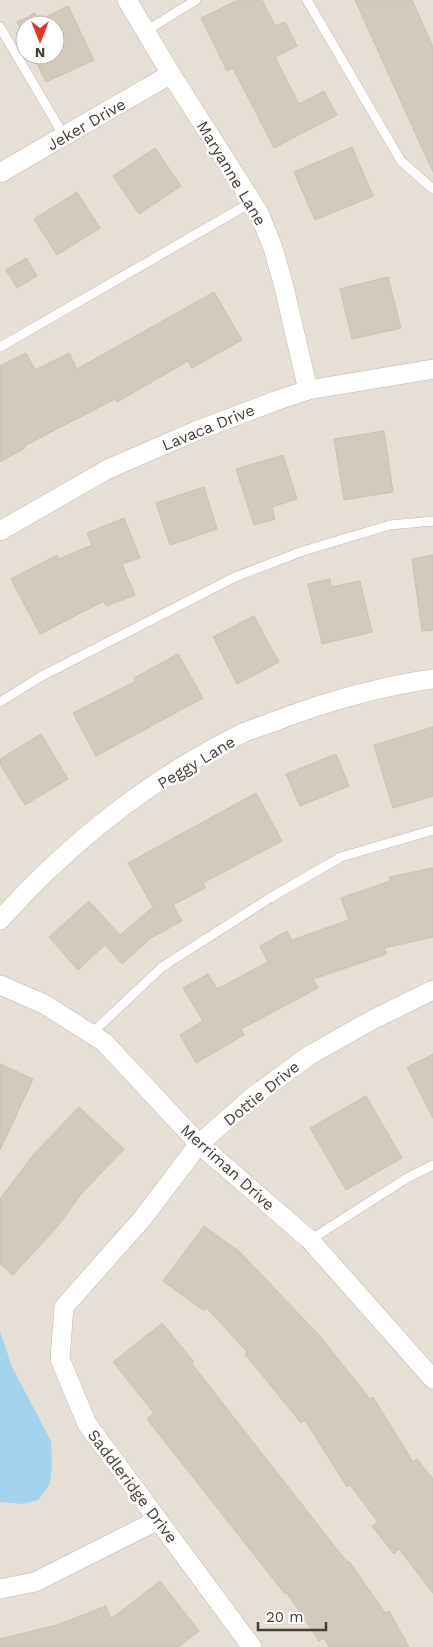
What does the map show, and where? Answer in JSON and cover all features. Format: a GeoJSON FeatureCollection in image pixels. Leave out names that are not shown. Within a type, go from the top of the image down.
{"type":"FeatureCollection","features":[{"type":"Feature","properties":{"kind":"street","name":"Maryanne Lane"},"geometry":{"type":"LineString","coordinates":[[127,0],[171,74],[252,202],[273,248],[308,390]]}},
{"type":"Feature","properties":{"kind":"street","name":"Jeker Drive"},"geometry":{"type":"LineString","coordinates":[[0,173],[171,74]]}},
{"type":"Feature","properties":{"kind":"street","name":"Lavaca Drive"},"geometry":{"type":"LineString","coordinates":[[0,531],[108,469],[196,431],[308,390],[433,369]]}},
{"type":"Feature","properties":{"kind":"street","name":"Peggy Lane"},"geometry":{"type":"LineString","coordinates":[[0,920],[33,883],[102,822],[179,770],[244,733],[326,703],[412,682],[433,679]]}},
{"type":"Feature","properties":{"kind":"street","name":"Merriman Drive"},"geometry":{"type":"LineString","coordinates":[[0,985],[44,1004],[104,1042],[199,1144],[310,1240],[430,1370]]}},
{"type":"Feature","properties":{"kind":"street","name":"Dottie Drive"},"geometry":{"type":"LineString","coordinates":[[64,1307],[142,1219],[199,1144],[255,1095],[310,1054],[372,1020],[433,990]]}},
{"type":"Feature","properties":{"kind":"street","name":"Saddleridge Drive"},"geometry":{"type":"LineString","coordinates":[[64,1307],[60,1360],[87,1424],[252,1647]]}},
{"type":"Feature","properties":{"kind":"street"},"geometry":{"type":"LineString","coordinates":[[0,1589],[35,1582],[158,1520]]}},
{"type":"Feature","properties":{"kind":"lane"},"geometry":{"type":"LineString","coordinates":[[146,31],[196,0]]}},
{"type":"Feature","properties":{"kind":"lane"},"geometry":{"type":"LineString","coordinates":[[307,0],[402,161],[433,189]]}},
{"type":"Feature","properties":{"kind":"lane"},"geometry":{"type":"LineString","coordinates":[[0,26],[64,136]]}},
{"type":"Feature","properties":{"kind":"lane"},"geometry":{"type":"LineString","coordinates":[[0,347],[252,202]]}},
{"type":"Feature","properties":{"kind":"lane"},"geometry":{"type":"LineString","coordinates":[[0,702],[40,677],[234,577],[303,551],[390,525],[433,520]]}},
{"type":"Feature","properties":{"kind":"lane"},"geometry":{"type":"LineString","coordinates":[[90,1034],[162,966],[270,898],[341,858],[433,830]]}},
{"type":"Feature","properties":{"kind":"lane"},"geometry":{"type":"LineString","coordinates":[[310,1240],[408,1178],[433,1165]]}},
{"type":"Feature","properties":{"kind":"shaded area"},"geometry":{"type":"Polygon","coordinates":[[[0,0],[433,0],[433,1647],[0,1647],[0,0]]]}},
{"type":"Feature","properties":{"kind":"water"},"geometry":{"type":"Polygon","coordinates":[[[0,1331],[12,1367],[51,1441],[52,1465],[50,1484],[38,1500],[22,1504],[0,1502],[0,1331]]]}},
{"type":"Feature","properties":{"kind":"building"},"geometry":{"type":"Polygon","coordinates":[[[238,0],[262,0],[275,26],[285,22],[297,46],[275,57],[299,104],[324,91],[337,115],[274,148],[233,68],[227,71],[201,18],[238,0]]]}},
{"type":"Feature","properties":{"kind":"building"},"geometry":{"type":"Polygon","coordinates":[[[355,0],[412,0],[433,47],[433,172],[355,0]]]}},
{"type":"Feature","properties":{"kind":"building"},"geometry":{"type":"Polygon","coordinates":[[[68,6],[94,60],[46,82],[38,65],[65,65],[65,15],[50,15],[68,6]]]}},
{"type":"Feature","properties":{"kind":"building"},"geometry":{"type":"Polygon","coordinates":[[[352,147],[373,196],[315,220],[294,172],[352,147]]]}},
{"type":"Feature","properties":{"kind":"building"},"geometry":{"type":"Polygon","coordinates":[[[155,148],[181,186],[139,214],[113,176],[155,148]]]}},
{"type":"Feature","properties":{"kind":"building"},"geometry":{"type":"Polygon","coordinates":[[[77,192],[100,228],[57,255],[34,219],[77,192]]]}},
{"type":"Feature","properties":{"kind":"building"},"geometry":{"type":"Polygon","coordinates":[[[26,258],[37,276],[17,288],[6,270],[26,258]]]}},
{"type":"Feature","properties":{"kind":"building"},"geometry":{"type":"Polygon","coordinates":[[[388,277],[401,328],[352,339],[340,289],[388,277]]]}},
{"type":"Feature","properties":{"kind":"building"},"geometry":{"type":"Polygon","coordinates":[[[214,292],[242,340],[192,368],[188,361],[117,402],[115,399],[24,446],[25,448],[0,462],[0,366],[26,353],[35,370],[69,353],[77,369],[214,292]]]}},
{"type":"Feature","properties":{"kind":"building"},"geometry":{"type":"Polygon","coordinates":[[[384,431],[393,492],[344,500],[334,439],[384,431]]]}},
{"type":"Feature","properties":{"kind":"building"},"geometry":{"type":"Polygon","coordinates":[[[283,455],[297,499],[272,507],[275,519],[254,525],[236,469],[283,455]]]}},
{"type":"Feature","properties":{"kind":"building"},"geometry":{"type":"Polygon","coordinates":[[[204,487],[217,529],[170,545],[156,503],[204,487]]]}},
{"type":"Feature","properties":{"kind":"building"},"geometry":{"type":"Polygon","coordinates":[[[124,518],[140,558],[122,564],[135,595],[106,606],[104,601],[40,634],[11,579],[57,555],[59,559],[92,545],[87,533],[124,518]]]}},
{"type":"Feature","properties":{"kind":"building"},"geometry":{"type":"Polygon","coordinates":[[[433,555],[433,630],[422,631],[412,559],[433,555]]]}},
{"type":"Feature","properties":{"kind":"building"},"geometry":{"type":"Polygon","coordinates":[[[330,579],[331,587],[360,581],[372,632],[322,644],[308,584],[330,579]]]}},
{"type":"Feature","properties":{"kind":"building"},"geometry":{"type":"Polygon","coordinates":[[[254,616],[279,662],[237,684],[213,637],[254,616]]]}},
{"type":"Feature","properties":{"kind":"building"},"geometry":{"type":"Polygon","coordinates":[[[178,654],[203,698],[96,756],[73,713],[136,681],[134,678],[178,654]]]}},
{"type":"Feature","properties":{"kind":"building"},"geometry":{"type":"Polygon","coordinates":[[[433,727],[433,796],[393,808],[374,745],[433,727]]]}},
{"type":"Feature","properties":{"kind":"building"},"geometry":{"type":"Polygon","coordinates":[[[41,734],[68,779],[25,805],[0,764],[0,759],[41,734]]]}},
{"type":"Feature","properties":{"kind":"building"},"geometry":{"type":"Polygon","coordinates":[[[336,754],[349,786],[300,806],[286,774],[336,754]]]}},
{"type":"Feature","properties":{"kind":"building"},"geometry":{"type":"Polygon","coordinates":[[[256,793],[282,841],[203,883],[205,888],[173,905],[182,921],[151,938],[122,964],[105,945],[78,970],[49,937],[89,901],[120,935],[153,907],[128,863],[256,793]]]}},
{"type":"Feature","properties":{"kind":"building"},"geometry":{"type":"Polygon","coordinates":[[[433,868],[433,937],[384,948],[387,954],[313,979],[318,988],[241,1029],[244,1035],[196,1063],[180,1035],[203,1021],[183,988],[208,974],[217,989],[268,962],[260,946],[287,931],[292,940],[349,920],[341,898],[390,881],[389,877],[433,868]]]}},
{"type":"Feature","properties":{"kind":"building"},"geometry":{"type":"Polygon","coordinates":[[[433,1054],[433,1118],[407,1067],[433,1054]]]}},
{"type":"Feature","properties":{"kind":"building"},"geometry":{"type":"Polygon","coordinates":[[[0,1064],[33,1079],[0,1150],[0,1064]]]}},
{"type":"Feature","properties":{"kind":"building"},"geometry":{"type":"Polygon","coordinates":[[[366,1096],[402,1158],[346,1190],[310,1128],[366,1096]]]}},
{"type":"Feature","properties":{"kind":"building"},"geometry":{"type":"Polygon","coordinates":[[[79,1107],[124,1149],[82,1193],[58,1226],[13,1275],[0,1264],[0,1199],[34,1154],[79,1107]]]}},
{"type":"Feature","properties":{"kind":"building"},"geometry":{"type":"Polygon","coordinates":[[[204,1226],[240,1252],[318,1334],[370,1399],[373,1397],[413,1462],[417,1459],[433,1479],[433,1593],[399,1549],[394,1554],[372,1526],[378,1522],[350,1485],[347,1487],[305,1420],[301,1423],[245,1354],[247,1352],[206,1307],[204,1311],[163,1281],[204,1226]]]}},
{"type":"Feature","properties":{"kind":"building"},"geometry":{"type":"Polygon","coordinates":[[[162,1323],[347,1562],[349,1561],[385,1613],[389,1611],[409,1647],[329,1647],[324,1638],[319,1641],[287,1593],[285,1594],[147,1419],[154,1413],[113,1362],[162,1323]]]}},
{"type":"Feature","properties":{"kind":"building"},"geometry":{"type":"Polygon","coordinates":[[[160,1581],[199,1631],[178,1647],[0,1647],[0,1639],[57,1625],[106,1606],[111,1619],[160,1581]]]}}]}
